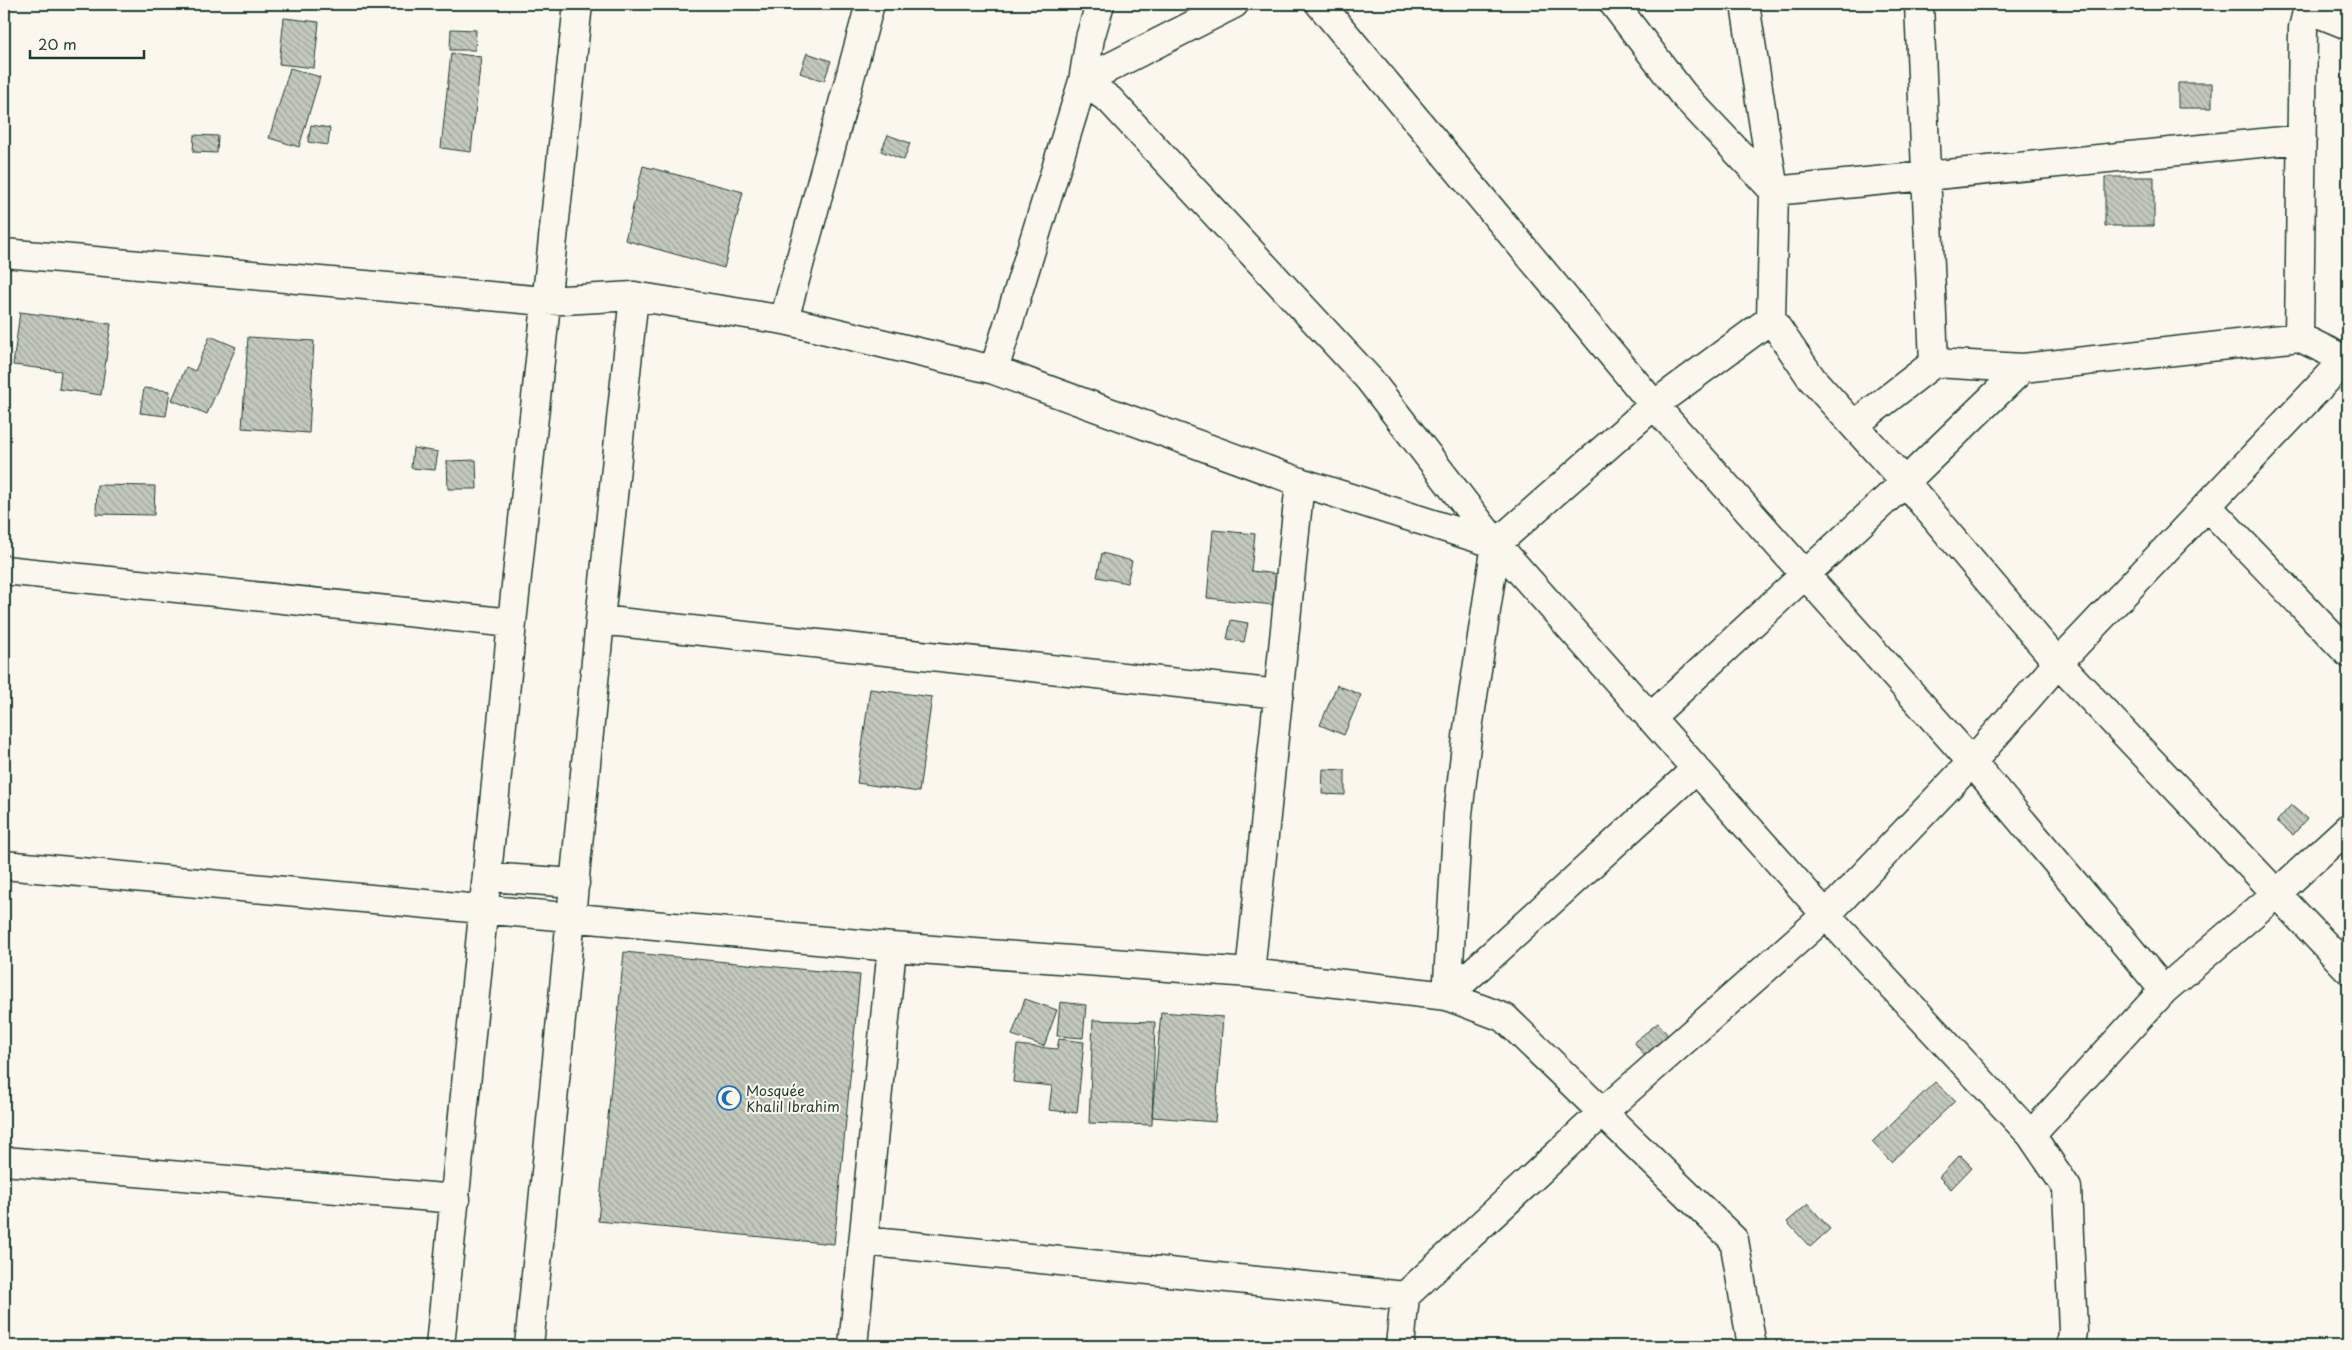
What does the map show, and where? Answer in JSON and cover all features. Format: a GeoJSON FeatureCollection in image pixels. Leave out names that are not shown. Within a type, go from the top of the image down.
{"type":"FeatureCollection","features":[{"type":"Feature","properties":{"kind":"street"},"geometry":{"type":"LineString","coordinates":[[440,1346],[512,623],[578,4]]}},
{"type":"Feature","properties":{"kind":"street"},"geometry":{"type":"LineString","coordinates":[[784,320],[870,4]]}},
{"type":"Feature","properties":{"kind":"street"},"geometry":{"type":"LineString","coordinates":[[994,370],[1082,81],[1090,38],[1100,4]]}},
{"type":"Feature","properties":{"kind":"street"},"geometry":{"type":"LineString","coordinates":[[1082,81],[1234,4]]}},
{"type":"Feature","properties":{"kind":"street"},"geometry":{"type":"LineString","coordinates":[[1320,4],[1654,405],[1972,762],[2164,990]]}},
{"type":"Feature","properties":{"kind":"street"},"geometry":{"type":"LineString","coordinates":[[1614,4],[1682,94],[1774,191]]}},
{"type":"Feature","properties":{"kind":"street"},"geometry":{"type":"LineString","coordinates":[[1745,4],[1774,191],[1771,319],[1812,379],[1905,482],[2058,663],[2348,969]]}},
{"type":"Feature","properties":{"kind":"street"},"geometry":{"type":"LineString","coordinates":[[1918,4],[1928,175],[1934,363]]}},
{"type":"Feature","properties":{"kind":"street"},"geometry":{"type":"LineString","coordinates":[[2299,337],[2303,28],[2308,6],[2348,25]]}},
{"type":"Feature","properties":{"kind":"street"},"geometry":{"type":"LineString","coordinates":[[1082,81],[1110,100],[1369,379],[1496,544],[1826,915],[2031,1135],[2066,1188],[2073,1331],[2071,1346]]}},
{"type":"Feature","properties":{"kind":"street"},"geometry":{"type":"LineString","coordinates":[[1774,191],[2302,138]]}},
{"type":"Feature","properties":{"kind":"street"},"geometry":{"type":"LineString","coordinates":[[4,253],[546,301],[634,296],[784,320],[994,370],[1300,482],[1496,544]]}},
{"type":"Feature","properties":{"kind":"street"},"geometry":{"type":"LineString","coordinates":[[529,1346],[600,620],[634,296]]}},
{"type":"Feature","properties":{"kind":"street"},"geometry":{"type":"LineString","coordinates":[[1447,996],[1463,767],[1496,544],[1654,405],[1771,319]]}},
{"type":"Feature","properties":{"kind":"street"},"geometry":{"type":"LineString","coordinates":[[1400,1346],[1405,1296],[1603,1112],[1826,915],[1972,762],[2058,663],[2347,361],[2299,337],[2023,368],[1934,363],[1854,425]]}},
{"type":"Feature","properties":{"kind":"street"},"geometry":{"type":"LineString","coordinates":[[1650,718],[1905,482],[2023,368]]}},
{"type":"Feature","properties":{"kind":"street"},"geometry":{"type":"LineString","coordinates":[[1250,973],[1300,482]]}},
{"type":"Feature","properties":{"kind":"street"},"geometry":{"type":"LineString","coordinates":[[2207,506],[2348,653]]}},
{"type":"Feature","properties":{"kind":"street"},"geometry":{"type":"LineString","coordinates":[[4,570],[512,623]]}},
{"type":"Feature","properties":{"kind":"street"},"geometry":{"type":"LineString","coordinates":[[600,620],[1278,694]]}},
{"type":"Feature","properties":{"kind":"street"},"geometry":{"type":"LineString","coordinates":[[1447,996],[1696,769]]}},
{"type":"Feature","properties":{"kind":"street"},"geometry":{"type":"LineString","coordinates":[[2031,1135],[2164,990],[2276,894],[2348,828]]}},
{"type":"Feature","properties":{"kind":"street"},"geometry":{"type":"LineString","coordinates":[[4,865],[892,947],[1250,973],[1447,996],[1505,1018],[1734,1240],[1752,1346]]}},
{"type":"Feature","properties":{"kind":"street"},"geometry":{"type":"LineString","coordinates":[[487,877],[575,883]]}},
{"type":"Feature","properties":{"kind":"street"},"geometry":{"type":"LineString","coordinates":[[853,1346],[892,947]]}},
{"type":"Feature","properties":{"kind":"street"},"geometry":{"type":"LineString","coordinates":[[4,1161],[456,1199]]}},
{"type":"Feature","properties":{"kind":"street"},"geometry":{"type":"LineString","coordinates":[[864,1241],[1405,1296]]}},
{"type":"Feature","properties":{"kind":"building"},"geometry":{"type":"Polygon","coordinates":[[[284,18],[319,22],[314,68],[279,64],[284,18]]]}},
{"type":"Feature","properties":{"kind":"building"},"geometry":{"type":"Polygon","coordinates":[[[451,29],[476,30],[475,50],[450,50],[451,29]]]}},
{"type":"Feature","properties":{"kind":"building"},"geometry":{"type":"Polygon","coordinates":[[[451,53],[481,57],[471,152],[441,148],[451,53]]]}},
{"type":"Feature","properties":{"kind":"building"},"geometry":{"type":"Polygon","coordinates":[[[807,53],[831,61],[824,81],[800,73],[807,53]]]}},
{"type":"Feature","properties":{"kind":"building"},"geometry":{"type":"Polygon","coordinates":[[[290,68],[320,77],[299,147],[269,138],[290,68]]]}},
{"type":"Feature","properties":{"kind":"building"},"geometry":{"type":"Polygon","coordinates":[[[2178,83],[2212,83],[2212,108],[2178,108],[2178,83]]]}},
{"type":"Feature","properties":{"kind":"building"},"geometry":{"type":"Polygon","coordinates":[[[311,125],[330,128],[328,145],[308,142],[311,125]]]}},
{"type":"Feature","properties":{"kind":"building"},"geometry":{"type":"Polygon","coordinates":[[[194,135],[218,136],[217,153],[193,152],[194,135]]]}},
{"type":"Feature","properties":{"kind":"building"},"geometry":{"type":"Polygon","coordinates":[[[888,135],[910,143],[904,160],[881,151],[888,135]]]}},
{"type":"Feature","properties":{"kind":"building"},"geometry":{"type":"Polygon","coordinates":[[[643,166],[743,192],[724,268],[625,240],[643,166]]]}},
{"type":"Feature","properties":{"kind":"building"},"geometry":{"type":"Polygon","coordinates":[[[2105,177],[2154,177],[2154,226],[2105,226],[2105,177]]]}},
{"type":"Feature","properties":{"kind":"building"},"geometry":{"type":"Polygon","coordinates":[[[20,312],[111,324],[101,395],[59,389],[61,371],[13,365],[20,312]]]}},
{"type":"Feature","properties":{"kind":"building"},"geometry":{"type":"Polygon","coordinates":[[[210,336],[236,347],[207,414],[172,400],[186,367],[195,371],[210,336]]]}},
{"type":"Feature","properties":{"kind":"building"},"geometry":{"type":"Polygon","coordinates":[[[248,337],[314,341],[309,433],[242,428],[248,337]]]}},
{"type":"Feature","properties":{"kind":"building"},"geometry":{"type":"Polygon","coordinates":[[[144,388],[170,391],[166,416],[140,413],[144,388]]]}},
{"type":"Feature","properties":{"kind":"building"},"geometry":{"type":"Polygon","coordinates":[[[413,448],[438,452],[435,470],[411,468],[413,448]]]}},
{"type":"Feature","properties":{"kind":"building"},"geometry":{"type":"Polygon","coordinates":[[[476,460],[477,489],[448,489],[447,461],[476,460]]]}},
{"type":"Feature","properties":{"kind":"building"},"geometry":{"type":"Polygon","coordinates":[[[97,485],[155,486],[154,515],[96,514],[97,485]]]}},
{"type":"Feature","properties":{"kind":"building"},"geometry":{"type":"Polygon","coordinates":[[[1213,530],[1255,534],[1251,571],[1295,576],[1292,607],[1207,598],[1213,530]]]}},
{"type":"Feature","properties":{"kind":"building"},"geometry":{"type":"Polygon","coordinates":[[[1102,553],[1132,561],[1127,583],[1097,577],[1102,553]]]}},
{"type":"Feature","properties":{"kind":"building"},"geometry":{"type":"Polygon","coordinates":[[[1231,620],[1248,623],[1244,642],[1227,639],[1231,620]]]}},
{"type":"Feature","properties":{"kind":"building"},"geometry":{"type":"Polygon","coordinates":[[[1337,685],[1361,695],[1344,735],[1320,725],[1337,685]]]}},
{"type":"Feature","properties":{"kind":"building"},"geometry":{"type":"Polygon","coordinates":[[[870,689],[932,697],[919,792],[857,783],[870,689]]]}},
{"type":"Feature","properties":{"kind":"building"},"geometry":{"type":"Polygon","coordinates":[[[1323,769],[1345,770],[1345,795],[1322,794],[1323,769]]]}},
{"type":"Feature","properties":{"kind":"building"},"geometry":{"type":"Polygon","coordinates":[[[2291,805],[2307,819],[2293,835],[2277,821],[2291,805]]]}},
{"type":"Feature","properties":{"kind":"building","name":"Mosquée Khalil Ibrahim"},"geometry":{"type":"Polygon","coordinates":[[[624,952],[860,975],[834,1244],[598,1221],[624,952]]]}},
{"type":"Feature","properties":{"kind":"building"},"geometry":{"type":"Polygon","coordinates":[[[1025,999],[1057,1010],[1044,1046],[1012,1035],[1025,999]]]}},
{"type":"Feature","properties":{"kind":"building"},"geometry":{"type":"Polygon","coordinates":[[[1060,1002],[1086,1005],[1083,1038],[1057,1036],[1060,1002]]]}},
{"type":"Feature","properties":{"kind":"building"},"geometry":{"type":"Polygon","coordinates":[[[1161,1012],[1223,1017],[1215,1122],[1152,1117],[1161,1012]]]}},
{"type":"Feature","properties":{"kind":"building"},"geometry":{"type":"Polygon","coordinates":[[[1093,1020],[1155,1022],[1152,1125],[1089,1123],[1093,1020]]]}},
{"type":"Feature","properties":{"kind":"building"},"geometry":{"type":"Polygon","coordinates":[[[1658,1023],[1675,1044],[1651,1064],[1634,1042],[1658,1023]]]}},
{"type":"Feature","properties":{"kind":"building"},"geometry":{"type":"Polygon","coordinates":[[[1059,1039],[1084,1042],[1077,1113],[1049,1110],[1052,1086],[1013,1082],[1017,1045],[1057,1049],[1059,1039]]]}},
{"type":"Feature","properties":{"kind":"building"},"geometry":{"type":"Polygon","coordinates":[[[1935,1082],[1955,1101],[1891,1162],[1872,1142],[1935,1082]]]}},
{"type":"Feature","properties":{"kind":"building"},"geometry":{"type":"Polygon","coordinates":[[[1960,1155],[1972,1167],[1951,1189],[1939,1177],[1960,1155]]]}},
{"type":"Feature","properties":{"kind":"building"},"geometry":{"type":"Polygon","coordinates":[[[1808,1204],[1830,1229],[1810,1247],[1787,1222],[1808,1204]]]}},
{"type":"Feature","properties":{"kind":"place","name":"Mosquée Khalil Ibrahim"},"geometry":{"type":"Point","coordinates":[729,1098]}}]}
